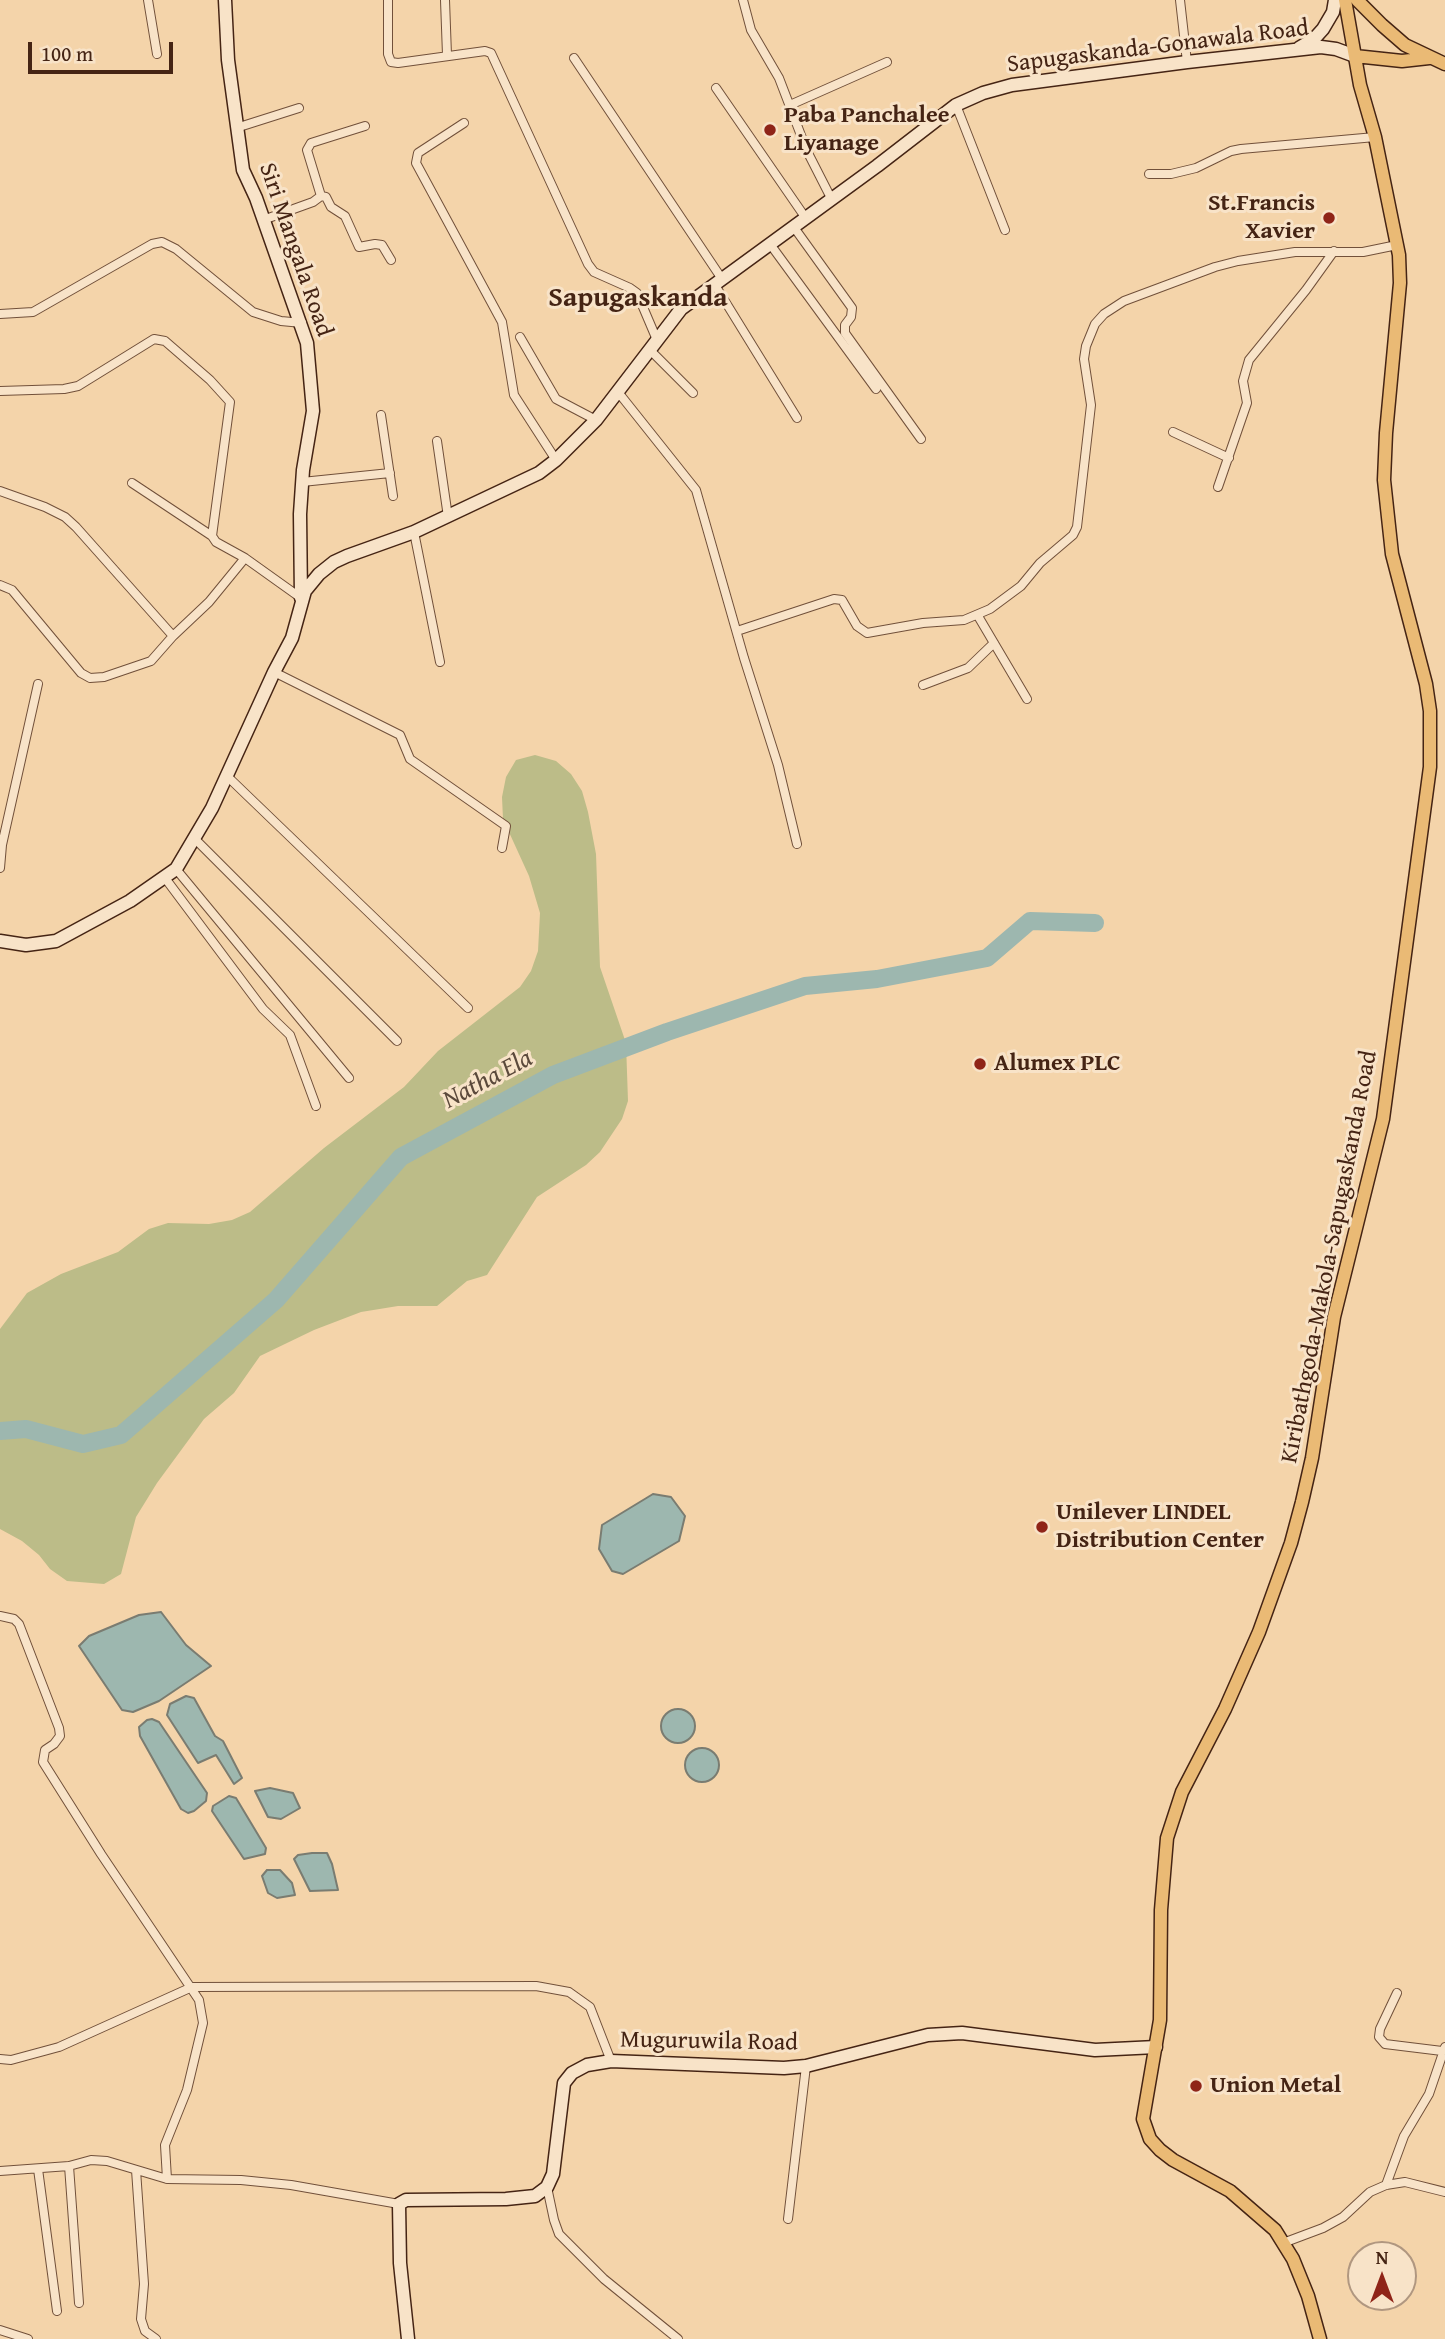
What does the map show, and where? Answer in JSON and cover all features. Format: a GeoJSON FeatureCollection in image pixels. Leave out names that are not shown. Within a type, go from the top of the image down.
{"type":"FeatureCollection","features":[{"type":"Feature","properties":{"kind":"main road","name":"Kiribathgoda-Makola-Sapugaskanda Road"},"geometry":{"type":"LineString","coordinates":[[1320,2339],[1308,2296],[1293,2259],[1275,2230],[1248,2204],[1211,2179],[1173,2160],[1150,2139],[1143,2119],[1160,2020],[1161,1897],[1167,1838],[1182,1792],[1226,1709],[1259,1632],[1291,1543],[1302,1502],[1312,1458],[1334,1317],[1383,1119],[1430,768],[1432,737],[1426,684],[1392,554],[1384,480],[1400,283],[1397,245],[1345,0]]}},
{"type":"Feature","properties":{"kind":"main road"},"geometry":{"type":"LineString","coordinates":[[1357,0],[1392,34],[1429,58],[1445,64]]}},
{"type":"Feature","properties":{"kind":"main road"},"geometry":{"type":"LineString","coordinates":[[1355,56],[1402,61],[1429,58]]}},
{"type":"Feature","properties":{"kind":"street"},"geometry":{"type":"LineString","coordinates":[[148,0],[157,54]]}},
{"type":"Feature","properties":{"kind":"street","name":"Siri Mangala Road"},"geometry":{"type":"LineString","coordinates":[[225,0],[228,60],[243,170],[302,323],[307,343],[313,411],[302,482],[301,598]]}},
{"type":"Feature","properties":{"kind":"street"},"geometry":{"type":"LineString","coordinates":[[388,0],[388,54],[391,62],[398,64],[447,55],[485,51],[491,53],[588,264],[594,272],[637,293],[653,344],[693,393]]}},
{"type":"Feature","properties":{"kind":"street"},"geometry":{"type":"LineString","coordinates":[[445,0],[447,55]]}},
{"type":"Feature","properties":{"kind":"street"},"geometry":{"type":"LineString","coordinates":[[743,0],[751,30],[779,78],[807,151],[831,198]]}},
{"type":"Feature","properties":{"kind":"street"},"geometry":{"type":"LineString","coordinates":[[1180,0],[1186,62]]}},
{"type":"Feature","properties":{"kind":"street"},"geometry":{"type":"LineString","coordinates":[[1292,50],[1308,43],[1319,34],[1329,19],[1335,0]]}},
{"type":"Feature","properties":{"kind":"street","name":"Sapugaskanda-Gonawala Road"},"geometry":{"type":"LineString","coordinates":[[0,941],[26,945],[57,941],[89,925],[176,869],[228,777],[274,671],[292,638],[301,598],[308,585],[334,562],[448,517],[524,482],[556,460],[596,420],[681,309],[956,105],[983,93],[1012,85],[1186,62],[1326,47],[1355,56]]}},
{"type":"Feature","properties":{"kind":"street"},"geometry":{"type":"LineString","coordinates":[[574,58],[719,282],[797,418]]}},
{"type":"Feature","properties":{"kind":"street"},"geometry":{"type":"LineString","coordinates":[[790,105],[887,62]]}},
{"type":"Feature","properties":{"kind":"street"},"geometry":{"type":"LineString","coordinates":[[716,89],[805,217]]}},
{"type":"Feature","properties":{"kind":"street"},"geometry":{"type":"LineString","coordinates":[[956,105],[1005,230]]}},
{"type":"Feature","properties":{"kind":"street"},"geometry":{"type":"LineString","coordinates":[[236,128],[299,108]]}},
{"type":"Feature","properties":{"kind":"street"},"geometry":{"type":"LineString","coordinates":[[464,123],[418,153],[416,163],[502,322],[514,395],[556,460]]}},
{"type":"Feature","properties":{"kind":"street"},"geometry":{"type":"LineString","coordinates":[[321,196],[308,147],[311,143],[365,126]]}},
{"type":"Feature","properties":{"kind":"street"},"geometry":{"type":"LineString","coordinates":[[1149,174],[1186,171],[1241,149],[1375,137]]}},
{"type":"Feature","properties":{"kind":"street"},"geometry":{"type":"LineString","coordinates":[[263,220],[313,202],[321,196]]}},
{"type":"Feature","properties":{"kind":"street"},"geometry":{"type":"LineString","coordinates":[[321,196],[326,197],[331,206],[345,216],[359,247],[382,245],[391,260]]}},
{"type":"Feature","properties":{"kind":"street"},"geometry":{"type":"LineString","coordinates":[[793,226],[852,308],[851,317],[845,325],[845,333],[921,439]]}},
{"type":"Feature","properties":{"kind":"street"},"geometry":{"type":"LineString","coordinates":[[0,314],[33,312],[152,244],[162,242],[176,248],[253,312],[281,321],[302,323]]}},
{"type":"Feature","properties":{"kind":"street"},"geometry":{"type":"LineString","coordinates":[[770,244],[876,389]]}},
{"type":"Feature","properties":{"kind":"street"},"geometry":{"type":"LineString","coordinates":[[737,631],[834,599],[842,600],[857,626],[867,633],[978,616],[1021,586],[1040,563],[1076,530],[1091,405],[1084,359],[1095,324],[1104,314],[1124,301],[1215,267],[1273,254],[1378,250],[1397,245]]}},
{"type":"Feature","properties":{"kind":"street"},"geometry":{"type":"LineString","coordinates":[[1218,487],[1247,403],[1243,381],[1249,360],[1334,251]]}},
{"type":"Feature","properties":{"kind":"street"},"geometry":{"type":"LineString","coordinates":[[520,337],[556,399],[596,420]]}},
{"type":"Feature","properties":{"kind":"street"},"geometry":{"type":"LineString","coordinates":[[0,391],[78,386],[154,339],[165,341],[210,380],[230,402],[212,536]]}},
{"type":"Feature","properties":{"kind":"street"},"geometry":{"type":"LineString","coordinates":[[618,392],[696,490],[779,765],[797,844]]}},
{"type":"Feature","properties":{"kind":"street"},"geometry":{"type":"LineString","coordinates":[[380,415],[393,496]]}},
{"type":"Feature","properties":{"kind":"street"},"geometry":{"type":"LineString","coordinates":[[1173,432],[1228,458]]}},
{"type":"Feature","properties":{"kind":"street"},"geometry":{"type":"LineString","coordinates":[[437,441],[448,517]]}},
{"type":"Feature","properties":{"kind":"street"},"geometry":{"type":"LineString","coordinates":[[302,482],[390,473]]}},
{"type":"Feature","properties":{"kind":"street"},"geometry":{"type":"LineString","coordinates":[[132,483],[301,598]]}},
{"type":"Feature","properties":{"kind":"street"},"geometry":{"type":"LineString","coordinates":[[0,491],[65,517],[173,636]]}},
{"type":"Feature","properties":{"kind":"street"},"geometry":{"type":"LineString","coordinates":[[414,532],[440,662]]}},
{"type":"Feature","properties":{"kind":"street"},"geometry":{"type":"LineString","coordinates":[[0,585],[12,590],[81,673],[90,678],[104,677],[151,661],[209,602],[245,558]]}},
{"type":"Feature","properties":{"kind":"street"},"geometry":{"type":"LineString","coordinates":[[978,616],[1027,699]]}},
{"type":"Feature","properties":{"kind":"street"},"geometry":{"type":"LineString","coordinates":[[923,685],[968,668],[994,643]]}},
{"type":"Feature","properties":{"kind":"street"},"geometry":{"type":"LineString","coordinates":[[274,671],[400,735],[411,759],[506,826],[502,848]]}},
{"type":"Feature","properties":{"kind":"street"},"geometry":{"type":"LineString","coordinates":[[0,868],[2,845],[38,684]]}},
{"type":"Feature","properties":{"kind":"street"},"geometry":{"type":"LineString","coordinates":[[228,777],[468,1008]]}},
{"type":"Feature","properties":{"kind":"street"},"geometry":{"type":"LineString","coordinates":[[195,839],[397,1041]]}},
{"type":"Feature","properties":{"kind":"street"},"geometry":{"type":"LineString","coordinates":[[176,869],[349,1078]]}},
{"type":"Feature","properties":{"kind":"street"},"geometry":{"type":"LineString","coordinates":[[165,878],[263,1009],[290,1035],[316,1106]]}},
{"type":"Feature","properties":{"kind":"street"},"geometry":{"type":"LineString","coordinates":[[0,1616],[14,1619],[19,1624],[59,1728],[60,1736],[45,1750],[43,1762],[101,1854],[200,2000],[203,2023],[187,2090],[165,2146],[167,2179]]}},
{"type":"Feature","properties":{"kind":"street"},"geometry":{"type":"LineString","coordinates":[[0,2059],[11,2060],[59,2047],[192,1987],[536,1986],[569,1992],[590,2007],[611,2062]]}},
{"type":"Feature","properties":{"kind":"street"},"geometry":{"type":"LineString","coordinates":[[1386,2185],[1404,2136],[1441,2072],[1444,2049],[1385,2044],[1379,2037],[1380,2029],[1397,1993]]}},
{"type":"Feature","properties":{"kind":"street","name":"Muguruwila Road"},"geometry":{"type":"LineString","coordinates":[[547,2187],[553,2174],[564,2083],[572,2073],[587,2065],[611,2062],[784,2068],[806,2066],[928,2035],[962,2033],[1095,2050],[1156,2047]]}},
{"type":"Feature","properties":{"kind":"street"},"geometry":{"type":"LineString","coordinates":[[788,2219],[806,2066]]}},
{"type":"Feature","properties":{"kind":"street"},"geometry":{"type":"LineString","coordinates":[[0,2171],[69,2166],[91,2160],[107,2161],[167,2179],[241,2180],[291,2185],[399,2204],[406,2200],[535,2196],[547,2187],[559,2234],[604,2279],[678,2339]]}},
{"type":"Feature","properties":{"kind":"street"},"geometry":{"type":"LineString","coordinates":[[69,2166],[79,2303]]}},
{"type":"Feature","properties":{"kind":"street"},"geometry":{"type":"LineString","coordinates":[[38,2169],[57,2311]]}},
{"type":"Feature","properties":{"kind":"street"},"geometry":{"type":"LineString","coordinates":[[136,2170],[144,2284],[141,2319],[145,2331],[156,2339]]}},
{"type":"Feature","properties":{"kind":"street"},"geometry":{"type":"LineString","coordinates":[[1283,2243],[1323,2228],[1343,2217],[1370,2192],[1386,2185],[1405,2182],[1445,2192]]}},
{"type":"Feature","properties":{"kind":"street"},"geometry":{"type":"LineString","coordinates":[[399,2204],[400,2263],[408,2339]]}},
{"type":"Feature","properties":{"kind":"street"},"geometry":{"type":"LineString","coordinates":[[0,2330],[28,2339]]}},
{"type":"Feature","properties":{"kind":"green space"},"geometry":{"type":"Polygon","coordinates":[[[535,755],[556,761],[571,774],[582,791],[588,812],[596,854],[600,967],[626,1043],[628,1101],[622,1119],[600,1152],[586,1165],[537,1197],[487,1275],[467,1281],[437,1306],[398,1306],[361,1312],[314,1330],[260,1356],[234,1393],[204,1419],[157,1483],[136,1517],[121,1574],[104,1584],[67,1581],[50,1569],[39,1555],[22,1541],[0,1529],[0,1329],[27,1293],[61,1274],[118,1252],[149,1229],[168,1223],[209,1224],[232,1220],[250,1212],[324,1148],[404,1087],[438,1051],[520,987],[531,971],[538,951],[540,913],[529,876],[503,819],[502,797],[506,777],[516,760],[535,755]]]}},
{"type":"Feature","properties":{"kind":"water"},"geometry":{"type":"Polygon","coordinates":[[[653,1494],[671,1497],[685,1516],[679,1541],[623,1574],[612,1571],[599,1549],[602,1525],[653,1494]]]}},
{"type":"Feature","properties":{"kind":"water"},"geometry":{"type":"Polygon","coordinates":[[[161,1612],[186,1645],[211,1666],[159,1701],[133,1712],[122,1710],[79,1646],[89,1636],[139,1615],[161,1612]]]}},
{"type":"Feature","properties":{"kind":"water"},"geometry":{"type":"Polygon","coordinates":[[[186,1696],[194,1698],[215,1736],[223,1741],[242,1778],[234,1784],[216,1755],[198,1763],[167,1715],[170,1704],[186,1696]]]}},
{"type":"Feature","properties":{"kind":"water"},"geometry":{"type":"Polygon","coordinates":[[[678,1709],[690,1714],[695,1726],[690,1738],[678,1743],[666,1738],[661,1726],[666,1714],[678,1709]]]}},
{"type":"Feature","properties":{"kind":"water"},"geometry":{"type":"Polygon","coordinates":[[[152,1719],[159,1722],[207,1793],[206,1801],[194,1811],[188,1813],[181,1809],[140,1736],[139,1727],[152,1719]]]}},
{"type":"Feature","properties":{"kind":"water"},"geometry":{"type":"Polygon","coordinates":[[[702,1748],[714,1753],[719,1765],[714,1777],[702,1782],[690,1777],[685,1765],[690,1753],[702,1748]]]}},
{"type":"Feature","properties":{"kind":"water"},"geometry":{"type":"Polygon","coordinates":[[[270,1788],[293,1793],[300,1808],[281,1819],[268,1817],[255,1791],[270,1788]]]}},
{"type":"Feature","properties":{"kind":"water"},"geometry":{"type":"Polygon","coordinates":[[[229,1796],[236,1798],[266,1848],[265,1854],[244,1859],[212,1811],[213,1806],[229,1796]]]}},
{"type":"Feature","properties":{"kind":"water"},"geometry":{"type":"Polygon","coordinates":[[[327,1853],[338,1890],[310,1891],[294,1859],[298,1855],[327,1853]]]}},
{"type":"Feature","properties":{"kind":"water"},"geometry":{"type":"Polygon","coordinates":[[[267,1870],[280,1870],[292,1883],[295,1895],[277,1898],[268,1893],[262,1876],[267,1870]]]}},
{"type":"Feature","properties":{"kind":"waterway","name":"Natha Ela"},"geometry":{"type":"LineString","coordinates":[[0,1431],[26,1429],[83,1444],[121,1435],[276,1300],[401,1157],[553,1075],[667,1032],[805,986],[877,979],[987,958],[1030,921],[1095,923]]}},
{"type":"Feature","properties":{"kind":"place","name":"Paba Panchalee Liyanage"},"geometry":{"type":"Point","coordinates":[770,130]}},
{"type":"Feature","properties":{"kind":"place","name":"St.Francis Xavier"},"geometry":{"type":"Point","coordinates":[1329,218]}},
{"type":"Feature","properties":{"kind":"place","name":"Alumex PLC"},"geometry":{"type":"Point","coordinates":[980,1064]}},
{"type":"Feature","properties":{"kind":"place","name":"Unilever LINDEL Distribution Center"},"geometry":{"type":"Point","coordinates":[1042,1527]}},
{"type":"Feature","properties":{"kind":"place","name":"Union Metal"},"geometry":{"type":"Point","coordinates":[1196,2086]}},
{"type":"Feature","properties":{"kind":"district","name":"Sapugaskanda"},"geometry":{"type":"Point","coordinates":[638,299]}}]}
